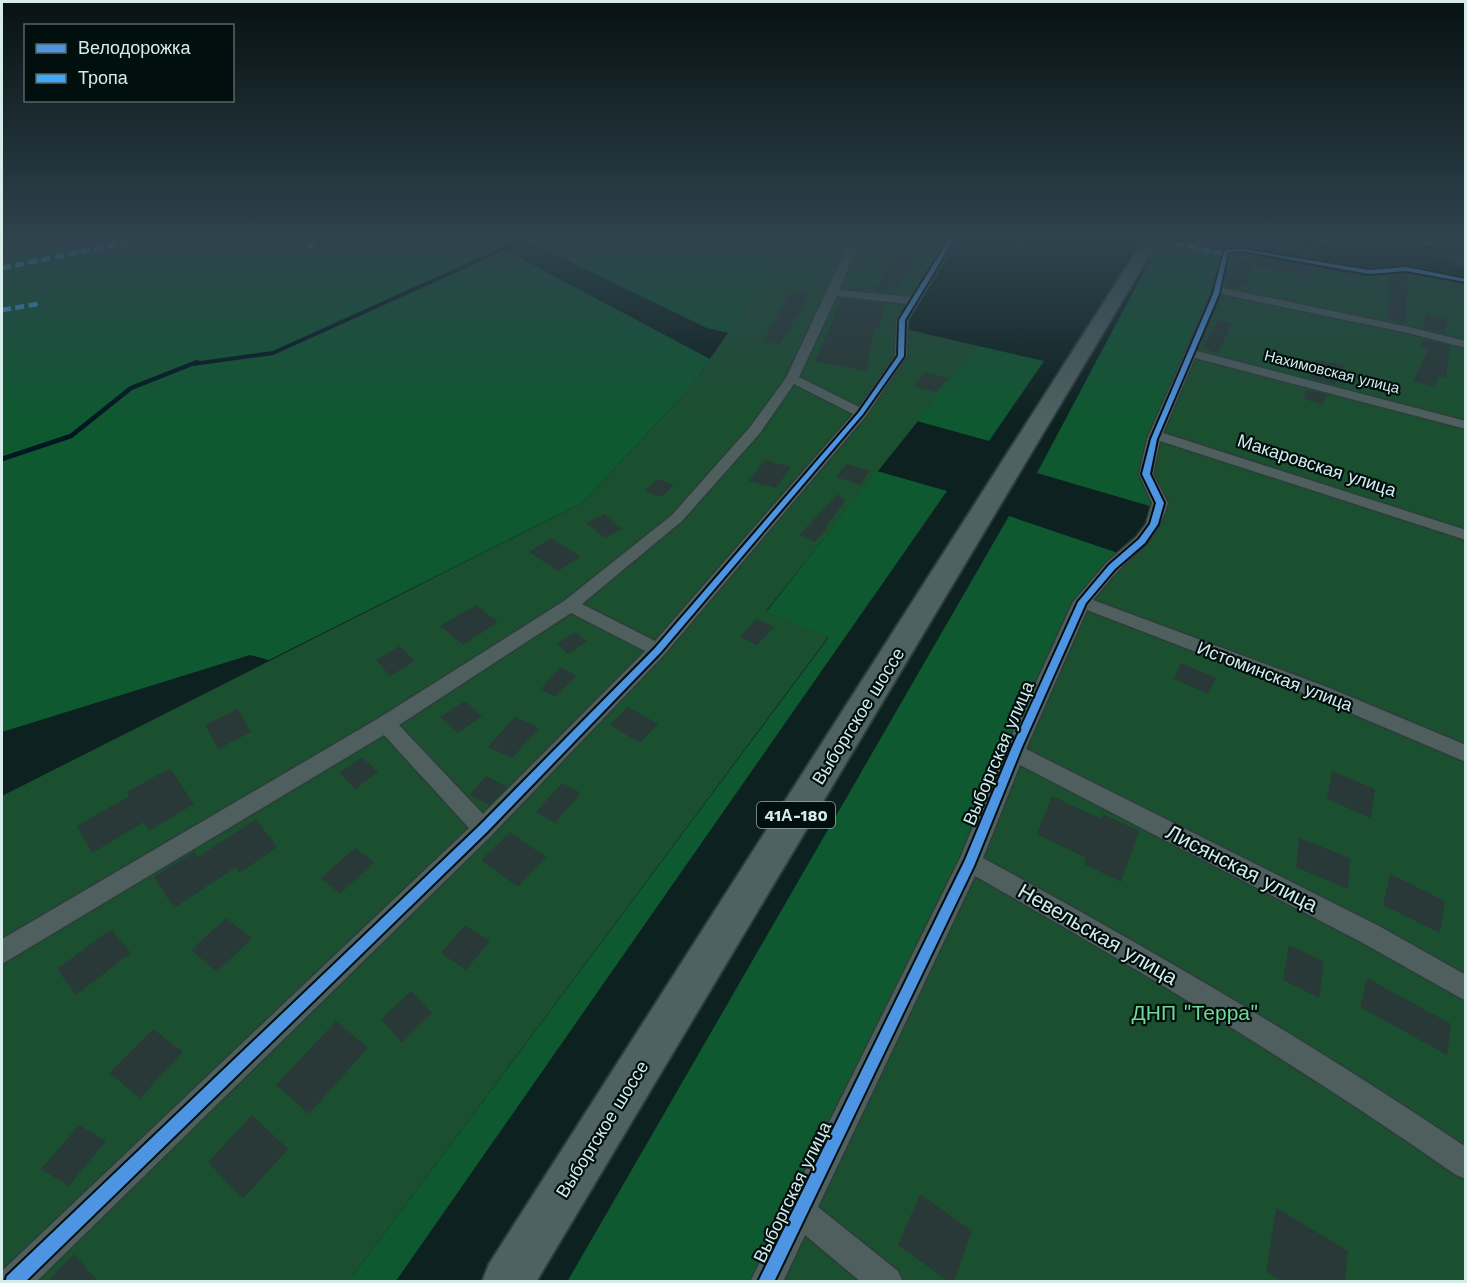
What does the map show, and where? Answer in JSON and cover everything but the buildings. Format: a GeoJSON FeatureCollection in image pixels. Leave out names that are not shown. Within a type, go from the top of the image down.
{"type":"FeatureCollection","features":[{"type":"Feature","properties":{"kind":"main road","name":"Выборгское шоссе"},"geometry":{"type":"LineString","coordinates":[[507,1281],[1114,301]]}},
{"type":"Feature","properties":{"kind":"street"},"geometry":{"type":"LineString","coordinates":[[2,952],[386,724],[570,605],[677,518],[755,430],[792,378],[829,301]]}},
{"type":"Feature","properties":{"kind":"street"},"geometry":{"type":"LineString","coordinates":[[13,1281],[483,828],[658,650],[861,413],[901,356],[902,320],[913,301]]}},
{"type":"Feature","properties":{"kind":"street","name":"Выборгская улица"},"geometry":{"type":"LineString","coordinates":[[766,1281],[801,1214],[970,862],[1014,752],[1082,602],[1112,567],[1142,541],[1154,524],[1160,503],[1146,474],[1156,435],[1212,301]]}},
{"type":"Feature","properties":{"kind":"street"},"geometry":{"type":"LineString","coordinates":[[1268,301],[1409,330],[1466,345]]}},
{"type":"Feature","properties":{"kind":"street","name":"Нахимовская улица"},"geometry":{"type":"LineString","coordinates":[[1190,353],[1466,425]]}},
{"type":"Feature","properties":{"kind":"street"},"geometry":{"type":"LineString","coordinates":[[792,378],[861,413]]}},
{"type":"Feature","properties":{"kind":"street","name":"Макаровская улица"},"geometry":{"type":"LineString","coordinates":[[1156,435],[1466,535]]}},
{"type":"Feature","properties":{"kind":"street","name":"Истоминская улица"},"geometry":{"type":"LineString","coordinates":[[1082,602],[1320,692],[1466,754]]}},
{"type":"Feature","properties":{"kind":"street"},"geometry":{"type":"LineString","coordinates":[[570,605],[658,650]]}},
{"type":"Feature","properties":{"kind":"street"},"geometry":{"type":"LineString","coordinates":[[386,724],[483,828]]}},
{"type":"Feature","properties":{"kind":"street","name":"Лисянская улица"},"geometry":{"type":"LineString","coordinates":[[1014,752],[1370,934],[1466,989]]}},
{"type":"Feature","properties":{"kind":"street","name":"Невельская улица"},"geometry":{"type":"LineString","coordinates":[[970,862],[1108,938],[1357,1090],[1466,1165]]}},
{"type":"Feature","properties":{"kind":"street"},"geometry":{"type":"LineString","coordinates":[[801,1214],[887,1281]]}},
{"type":"Feature","properties":{"kind":"green space"},"geometry":{"type":"Polygon","coordinates":[[[2,301],[601,301],[710,359],[690,388],[582,503],[269,660],[250,655],[2,732],[2,301]]]}},
{"type":"Feature","properties":{"kind":"green space"},"geometry":{"type":"Polygon","coordinates":[[[651,301],[751,301],[729,333],[707,328],[651,301]]]}},
{"type":"Feature","properties":{"kind":"green space"},"geometry":{"type":"Polygon","coordinates":[[[750,301],[917,301],[901,328],[978,346],[766,611],[829,636],[349,1281],[2,1282],[2,796],[582,503],[690,388],[750,301]]]}},
{"type":"Feature","properties":{"kind":"green space"},"geometry":{"type":"Polygon","coordinates":[[[1128,301],[1213,301],[1146,474],[1160,503],[1153,507],[1037,473],[1128,301]]]}},
{"type":"Feature","properties":{"kind":"green space","name":"ДНП \"Терра\""},"geometry":{"type":"Polygon","coordinates":[[[1209,301],[1465,301],[1465,1281],[766,1282],[1078,610],[1154,524],[1146,474],[1209,301]]]}},
{"type":"Feature","properties":{"kind":"green space"},"geometry":{"type":"Polygon","coordinates":[[[978,346],[1044,361],[989,441],[917,421],[978,346]]]}},
{"type":"Feature","properties":{"kind":"green space"},"geometry":{"type":"Polygon","coordinates":[[[877,471],[947,491],[396,1281],[349,1281],[829,637],[766,612],[877,471]]]}},
{"type":"Feature","properties":{"kind":"green space"},"geometry":{"type":"Polygon","coordinates":[[[1009,516],[1121,554],[1086,597],[766,1281],[567,1282],[1009,516]]]}},
{"type":"Feature","properties":{"kind":"waterway"},"geometry":{"type":"LineString","coordinates":[[193,364],[273,353],[388,301]]}},
{"type":"Feature","properties":{"kind":"waterway"},"geometry":{"type":"LineString","coordinates":[[2,459],[71,436],[131,388],[197,362]]}},
{"type":"Feature","properties":{"kind":"marked path"},"geometry":{"type":"LineString","coordinates":[[2,310],[38,304]]}},
{"type":"Feature","properties":{"kind":"cycle path"},"geometry":{"type":"LineString","coordinates":[[13,1282],[483,829],[658,650],[861,413],[901,356],[902,320],[914,301]]}},
{"type":"Feature","properties":{"kind":"cycle path"},"geometry":{"type":"LineString","coordinates":[[766,1282],[970,862],[1017,747],[1082,602],[1112,567],[1142,541],[1154,524],[1160,503],[1146,474],[1154,439],[1213,301]]}}]}
